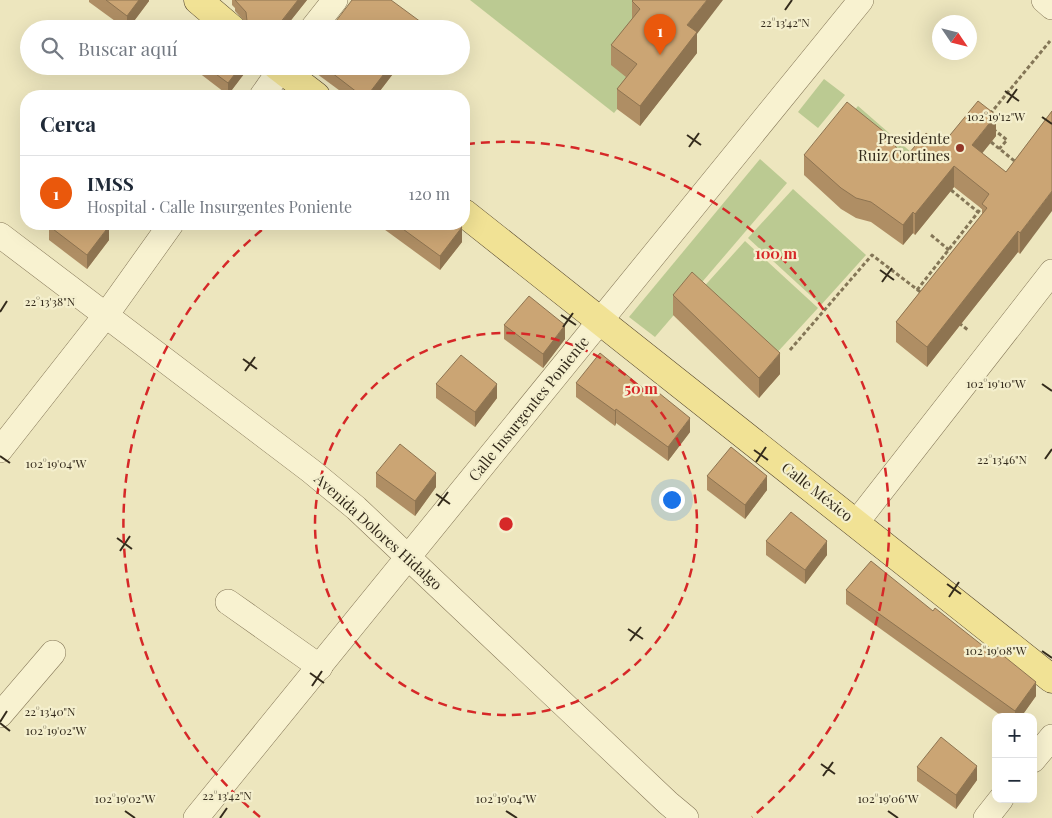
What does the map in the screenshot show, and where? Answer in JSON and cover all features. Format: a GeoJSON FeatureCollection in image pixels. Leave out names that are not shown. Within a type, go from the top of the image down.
{"type":"FeatureCollection","features":[{"type":"Feature","properties":{"kind":"main road"},"geometry":{"type":"LineString","coordinates":[[198,0],[221,20]]}},
{"type":"Feature","properties":{"kind":"main road"},"geometry":{"type":"LineString","coordinates":[[290,75],[309,90]]}},
{"type":"Feature","properties":{"kind":"main road","name":"Calle México"},"geometry":{"type":"LineString","coordinates":[[470,218],[1052,679]]}},
{"type":"Feature","properties":{"kind":"street"},"geometry":{"type":"LineString","coordinates":[[319,20],[335,0]]}},
{"type":"Feature","properties":{"kind":"street","name":"Calle Insurgentes Poniente"},"geometry":{"type":"LineString","coordinates":[[196,818],[861,0]]}},
{"type":"Feature","properties":{"kind":"street"},"geometry":{"type":"LineString","coordinates":[[1044,0],[1052,7]]}},
{"type":"Feature","properties":{"kind":"street"},"geometry":{"type":"LineString","coordinates":[[266,90],[275,75]]}},
{"type":"Feature","properties":{"kind":"street"},"geometry":{"type":"LineString","coordinates":[[0,450],[106,315],[167,230]]}},
{"type":"Feature","properties":{"kind":"street","name":"Avenida Dolores Hidalgo"},"geometry":{"type":"LineString","coordinates":[[0,235],[311,471],[356,508],[686,818]]}},
{"type":"Feature","properties":{"kind":"street"},"geometry":{"type":"LineString","coordinates":[[856,523],[1052,272]]}},
{"type":"Feature","properties":{"kind":"street"},"geometry":{"type":"LineString","coordinates":[[228,602],[320,666]]}},
{"type":"Feature","properties":{"kind":"street"},"geometry":{"type":"LineString","coordinates":[[0,715],[53,653]]}},
{"type":"Feature","properties":{"kind":"street"},"geometry":{"type":"LineString","coordinates":[[1035,758],[1052,737]]}},
{"type":"Feature","properties":{"kind":"street"},"geometry":{"type":"LineString","coordinates":[[986,818],[998,803]]}},
{"type":"Feature","properties":{"kind":"path"},"geometry":{"type":"LineString","coordinates":[[990,115],[1050,41]]}},
{"type":"Feature","properties":{"kind":"path"},"geometry":{"type":"LineString","coordinates":[[991,128],[1007,140],[999,149]]}},
{"type":"Feature","properties":{"kind":"path"},"geometry":{"type":"LineString","coordinates":[[991,142],[1017,163]]}},
{"type":"Feature","properties":{"kind":"path"},"geometry":{"type":"LineString","coordinates":[[1012,170],[1022,157]]}},
{"type":"Feature","properties":{"kind":"path"},"geometry":{"type":"LineString","coordinates":[[951,190],[978,212]]}},
{"type":"Feature","properties":{"kind":"path"},"geometry":{"type":"LineString","coordinates":[[917,290],[984,205]]}},
{"type":"Feature","properties":{"kind":"path"},"geometry":{"type":"LineString","coordinates":[[931,235],[949,250]]}},
{"type":"Feature","properties":{"kind":"path"},"geometry":{"type":"LineString","coordinates":[[790,350],[872,255],[924,296]]}},
{"type":"Feature","properties":{"kind":"path"},"geometry":{"type":"LineString","coordinates":[[954,318],[968,330]]}},
{"type":"Feature","properties":{"kind":"green space"},"geometry":{"type":"Polygon","coordinates":[[[470,0],[650,0],[637,85],[614,113],[470,0]]]}},
{"type":"Feature","properties":{"kind":"green space"},"geometry":{"type":"Polygon","coordinates":[[[824,79],[845,95],[818,128],[798,112],[824,79]]]}},
{"type":"Feature","properties":{"kind":"green space"},"geometry":{"type":"Polygon","coordinates":[[[858,106],[920,160],[915,166],[853,112],[858,106]]]}},
{"type":"Feature","properties":{"kind":"green space"},"geometry":{"type":"Polygon","coordinates":[[[760,159],[787,183],[655,337],[629,317],[760,159]]]}},
{"type":"Feature","properties":{"kind":"green space"},"geometry":{"type":"Polygon","coordinates":[[[793,189],[866,255],[821,305],[748,238],[793,189]]]}},
{"type":"Feature","properties":{"kind":"green space"},"geometry":{"type":"Polygon","coordinates":[[[745,241],[818,308],[773,357],[700,291],[745,241]]]}},
{"type":"Feature","properties":{"kind":"building"},"geometry":{"type":"Polygon","coordinates":[[[106,0],[139,0],[127,16],[106,0]]]}},
{"type":"Feature","properties":{"kind":"building"},"geometry":{"type":"Polygon","coordinates":[[[235,0],[298,0],[282,20],[247,20],[246,12],[235,0]]]}},
{"type":"Feature","properties":{"kind":"building"},"geometry":{"type":"Polygon","coordinates":[[[352,0],[391,0],[418,20],[337,20],[352,0]]]}},
{"type":"Feature","properties":{"kind":"building"},"geometry":{"type":"Polygon","coordinates":[[[633,0],[707,0],[687,25],[697,32],[640,106],[617,89],[637,64],[611,45],[640,9],[633,0]]]}},
{"type":"Feature","properties":{"kind":"building"},"geometry":{"type":"Polygon","coordinates":[[[217,75],[234,75],[228,83],[217,75]]]}},
{"type":"Feature","properties":{"kind":"building"},"geometry":{"type":"Polygon","coordinates":[[[335,75],[383,75],[372,90],[354,90],[335,75]]]}},
{"type":"Feature","properties":{"kind":"building"},"geometry":{"type":"Polygon","coordinates":[[[978,101],[996,115],[972,145],[1006,172],[1052,111],[1052,191],[1020,233],[1018,231],[927,347],[896,322],[987,208],[982,204],[989,194],[954,166],[915,214],[913,212],[903,225],[871,202],[856,198],[841,188],[804,155],[847,102],[888,135],[904,159],[926,133],[941,146],[978,101]]]}},
{"type":"Feature","properties":{"kind":"building"},"geometry":{"type":"Polygon","coordinates":[[[54,230],[106,230],[87,255],[54,230]]]}},
{"type":"Feature","properties":{"kind":"building"},"geometry":{"type":"Polygon","coordinates":[[[404,230],[460,230],[440,256],[404,230]]]}},
{"type":"Feature","properties":{"kind":"building"},"geometry":{"type":"Polygon","coordinates":[[[692,272],[780,353],[759,378],[673,295],[692,272]]]}},
{"type":"Feature","properties":{"kind":"building"},"geometry":{"type":"Polygon","coordinates":[[[529,296],[565,325],[543,354],[504,325],[529,296]]]}},
{"type":"Feature","properties":{"kind":"building"},"geometry":{"type":"Polygon","coordinates":[[[600,353],[650,394],[654,389],[690,418],[668,447],[576,383],[600,353]]]}},
{"type":"Feature","properties":{"kind":"building"},"geometry":{"type":"Polygon","coordinates":[[[461,355],[497,384],[475,412],[436,384],[461,355]]]}},
{"type":"Feature","properties":{"kind":"building"},"geometry":{"type":"Polygon","coordinates":[[[400,444],[436,473],[415,501],[376,473],[400,444]]]}},
{"type":"Feature","properties":{"kind":"building"},"geometry":{"type":"Polygon","coordinates":[[[731,447],[767,476],[745,505],[707,476],[731,447]]]}},
{"type":"Feature","properties":{"kind":"building"},"geometry":{"type":"Polygon","coordinates":[[[791,512],[827,541],[805,570],[766,541],[791,512]]]}},
{"type":"Feature","properties":{"kind":"building"},"geometry":{"type":"Polygon","coordinates":[[[871,561],[933,611],[935,608],[997,657],[1000,653],[1036,682],[1015,711],[846,590],[871,561]]]}},
{"type":"Feature","properties":{"kind":"building"},"geometry":{"type":"Polygon","coordinates":[[[941,737],[977,766],[956,795],[917,767],[941,737]]]}},
{"type":"Feature","properties":{"kind":"place","name":"IMSS"},"geometry":{"type":"Point","coordinates":[660,55]}},
{"type":"Feature","properties":{"kind":"place","name":"Presidente Ruiz Cortines"},"geometry":{"type":"Point","coordinates":[960,148]}}]}
